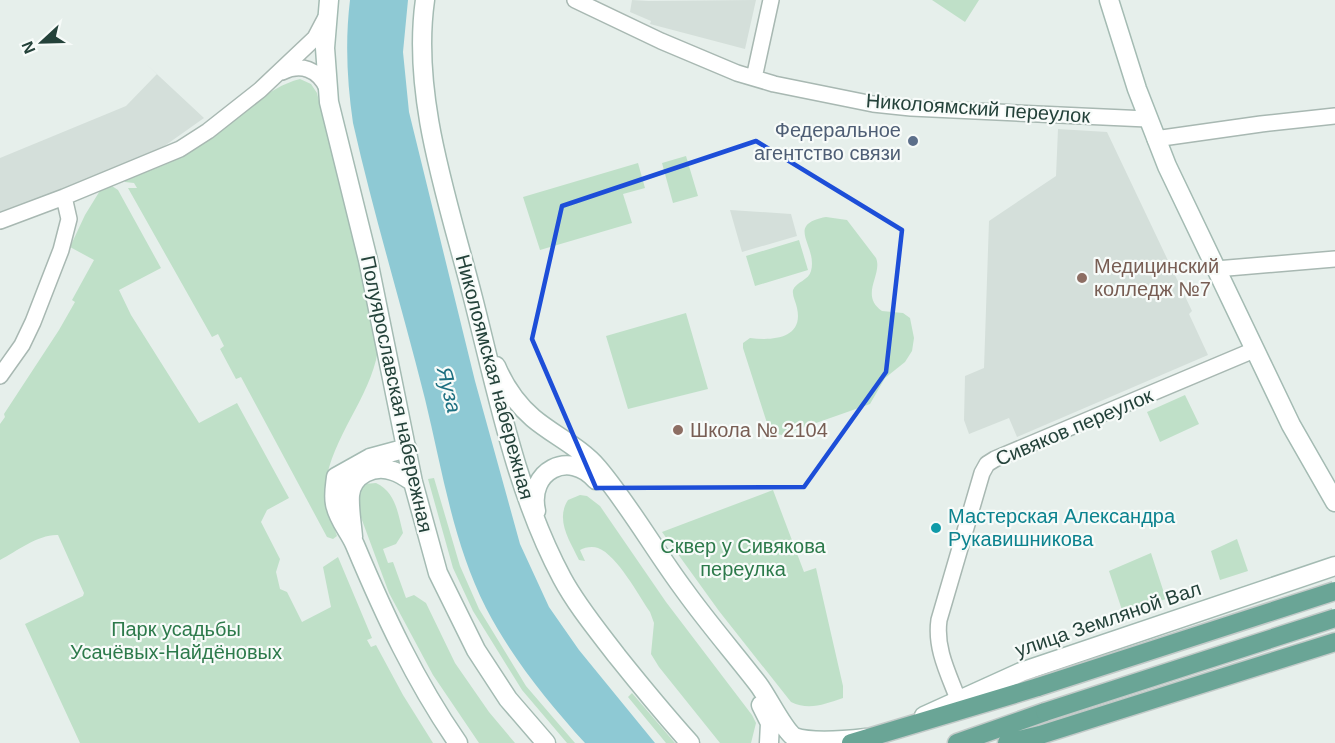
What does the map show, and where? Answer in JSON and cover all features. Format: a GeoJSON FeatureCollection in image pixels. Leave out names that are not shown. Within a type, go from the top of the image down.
{"type":"FeatureCollection","features":[{"type":"Feature","properties":{"kind":"main road","name":"Николоямская набережная"},"geometry":{"type":"LineString","coordinates":[[426,0],[422,54],[425,92],[433,140],[482,332],[491,377],[528,500],[551,556],[574,599],[615,653],[690,743]]}},
{"type":"Feature","properties":{"kind":"main road"},"geometry":{"type":"LineString","coordinates":[[1109,0],[1155,139],[1254,350],[1296,434],[1335,502]]}},
{"type":"Feature","properties":{"kind":"main road","name":"Полуярославская набережная"},"geometry":{"type":"LineString","coordinates":[[327,8],[325,48],[327,88],[368,260],[413,482],[438,573],[476,650],[508,699],[546,743]]}},
{"type":"Feature","properties":{"kind":"main road"},"geometry":{"type":"LineString","coordinates":[[482,332],[500,375],[514,398],[532,418],[566,441],[602,472],[685,591],[758,684],[779,718],[794,736],[804,741],[859,740]]}},
{"type":"Feature","properties":{"kind":"main road"},"geometry":{"type":"LineString","coordinates":[[407,448],[370,458],[336,477],[334,502],[400,647],[420,684],[458,743]]}},
{"type":"Feature","properties":{"kind":"main road"},"geometry":{"type":"LineString","coordinates":[[539,529],[534,505],[538,481],[557,467],[569,465],[580,467],[590,473],[676,597],[764,709],[770,723],[770,743]]}},
{"type":"Feature","properties":{"kind":"main road"},"geometry":{"type":"LineString","coordinates":[[354,542],[350,497],[353,483],[372,470],[385,469],[413,482]]}},
{"type":"Feature","properties":{"kind":"main road","name":"улица Земляной Вал"},"geometry":{"type":"LineString","coordinates":[[900,727],[1021,672],[1330,571]]}},
{"type":"Feature","properties":{"kind":"main road","name":"улица Земляной Вал"},"geometry":{"type":"LineString","coordinates":[[859,740],[1038,687],[1335,591]]}},
{"type":"Feature","properties":{"kind":"main road"},"geometry":{"type":"LineString","coordinates":[[957,743],[1045,712],[1335,618]]}},
{"type":"Feature","properties":{"kind":"main road"},"geometry":{"type":"LineString","coordinates":[[1006,743],[1040,735],[1335,642]]}},
{"type":"Feature","properties":{"kind":"street","name":"Николоямский переулок"},"geometry":{"type":"LineString","coordinates":[[575,0],[661,41],[737,73],[873,104],[959,111],[1147,119]]}},
{"type":"Feature","properties":{"kind":"street"},"geometry":{"type":"LineString","coordinates":[[754,78],[771,0]]}},
{"type":"Feature","properties":{"kind":"street"},"geometry":{"type":"LineString","coordinates":[[0,221],[180,149],[219,122],[315,38],[321,30],[327,8]]}},
{"type":"Feature","properties":{"kind":"street"},"geometry":{"type":"LineString","coordinates":[[272,78],[289,69],[303,67],[317,74],[327,88]]}},
{"type":"Feature","properties":{"kind":"street"},"geometry":{"type":"LineString","coordinates":[[1155,139],[1335,116]]}},
{"type":"Feature","properties":{"kind":"street"},"geometry":{"type":"LineString","coordinates":[[0,376],[22,345],[61,250],[69,219],[64,197]]}},
{"type":"Feature","properties":{"kind":"street"},"geometry":{"type":"LineString","coordinates":[[1216,269],[1335,259]]}},
{"type":"Feature","properties":{"kind":"street","name":"Сивяков переулок"},"geometry":{"type":"LineString","coordinates":[[958,699],[939,648],[937,633],[982,473],[987,464],[1047,436],[1254,350]]}},
{"type":"Feature","properties":{"kind":"highlighted area"},"geometry":{"type":"Polygon","coordinates":[[[756,141],[902,230],[886,372],[804,487],[596,488],[532,339],[562,206],[756,141]]]}},
{"type":"Feature","properties":{"kind":"shaded area"},"geometry":{"type":"Polygon","coordinates":[[[632,0],[756,0],[745,49],[650,24],[651,21],[630,12],[632,0]]]}},
{"type":"Feature","properties":{"kind":"shaded area"},"geometry":{"type":"Polygon","coordinates":[[[157,74],[204,118],[156,152],[0,213],[0,158],[126,106],[157,74]]]}},
{"type":"Feature","properties":{"kind":"shaded area","name":"Медицинский колледж №7"},"geometry":{"type":"Polygon","coordinates":[[[1058,129],[1107,132],[1192,311],[1189,314],[1208,355],[1017,437],[1009,418],[969,434],[964,420],[965,376],[984,368],[989,221],[1056,176],[1058,129]]]}},
{"type":"Feature","properties":{"kind":"shaded area"},"geometry":{"type":"Polygon","coordinates":[[[730,210],[791,214],[797,236],[742,252],[730,210]]]}},
{"type":"Feature","properties":{"kind":"green space"},"geometry":{"type":"Polygon","coordinates":[[[932,0],[979,0],[965,22],[932,0]]]}},
{"type":"Feature","properties":{"kind":"green space"},"geometry":{"type":"Polygon","coordinates":[[[300,79],[311,84],[317,93],[379,342],[371,377],[339,442],[327,476],[327,499],[337,536],[333,539],[327,537],[241,377],[236,379],[220,349],[224,346],[218,334],[212,337],[128,188],[137,188],[134,183],[125,182],[124,179],[164,165],[191,151],[212,138],[260,99],[300,79]]]}},
{"type":"Feature","properties":{"kind":"green space"},"geometry":{"type":"Polygon","coordinates":[[[686,156],[698,196],[673,203],[662,163],[686,156]]]}},
{"type":"Feature","properties":{"kind":"green space"},"geometry":{"type":"Polygon","coordinates":[[[638,163],[645,188],[623,194],[632,223],[540,250],[523,197],[638,163]]]}},
{"type":"Feature","properties":{"kind":"green space","name":"Парк усадьбы Усачёвых-Найдёновых"},"geometry":{"type":"Polygon","coordinates":[[[112,186],[118,190],[161,268],[119,290],[131,315],[199,423],[237,403],[289,498],[267,510],[261,522],[280,559],[276,572],[280,589],[287,592],[302,622],[331,607],[323,567],[338,557],[372,638],[367,640],[371,647],[376,645],[433,743],[80,743],[25,624],[83,596],[84,593],[58,535],[36,540],[0,560],[0,424],[5,417],[4,414],[75,302],[72,300],[94,260],[70,247],[85,215],[101,189],[112,186]]]}},
{"type":"Feature","properties":{"kind":"green space"},"geometry":{"type":"Polygon","coordinates":[[[826,217],[847,220],[876,258],[877,271],[872,298],[875,305],[882,311],[903,313],[910,318],[914,338],[912,351],[905,362],[885,378],[870,404],[782,435],[773,431],[767,423],[743,343],[750,338],[768,339],[784,336],[796,326],[798,318],[793,290],[810,274],[812,262],[805,231],[807,225],[826,217]]]}},
{"type":"Feature","properties":{"kind":"green space"},"geometry":{"type":"Polygon","coordinates":[[[799,240],[808,270],[755,286],[746,256],[799,240]]]}},
{"type":"Feature","properties":{"kind":"green space"},"geometry":{"type":"Polygon","coordinates":[[[686,313],[708,389],[628,409],[606,336],[686,313]]]}},
{"type":"Feature","properties":{"kind":"green space"},"geometry":{"type":"Polygon","coordinates":[[[1185,395],[1199,424],[1160,442],[1147,412],[1185,395]]]}},
{"type":"Feature","properties":{"kind":"green space"},"geometry":{"type":"Polygon","coordinates":[[[434,478],[460,566],[479,609],[526,686],[575,743],[567,743],[522,690],[473,611],[453,568],[428,479],[434,478]]]}},
{"type":"Feature","properties":{"kind":"green space"},"geometry":{"type":"Polygon","coordinates":[[[376,483],[383,487],[392,498],[403,533],[396,544],[383,549],[388,563],[393,562],[406,598],[414,595],[426,603],[455,663],[489,712],[515,743],[479,743],[433,675],[389,593],[359,512],[359,487],[376,483]]]}},
{"type":"Feature","properties":{"kind":"green space","name":"Сквер у Сивякова переулка"},"geometry":{"type":"Polygon","coordinates":[[[773,490],[804,572],[816,568],[843,686],[843,698],[823,704],[804,706],[791,702],[719,611],[662,532],[773,490]]]}},
{"type":"Feature","properties":{"kind":"green space"},"geometry":{"type":"Polygon","coordinates":[[[580,495],[587,496],[600,506],[666,602],[752,715],[756,723],[751,743],[720,743],[659,667],[651,654],[654,623],[650,612],[613,559],[598,548],[591,547],[580,550],[585,561],[579,560],[565,530],[563,515],[568,500],[580,495]]]}},
{"type":"Feature","properties":{"kind":"green space"},"geometry":{"type":"Polygon","coordinates":[[[1237,539],[1248,571],[1220,580],[1211,551],[1237,539]]]}},
{"type":"Feature","properties":{"kind":"green space"},"geometry":{"type":"Polygon","coordinates":[[[1151,553],[1166,599],[1123,613],[1109,571],[1151,553]]]}},
{"type":"Feature","properties":{"kind":"green space"},"geometry":{"type":"Polygon","coordinates":[[[632,693],[675,743],[666,743],[628,697],[632,693]]]}},
{"type":"Feature","properties":{"kind":"water","name":"Яуза"},"geometry":{"type":"Polygon","coordinates":[[[350,0],[408,0],[403,52],[409,112],[475,381],[520,544],[549,607],[579,650],[655,743],[585,743],[519,662],[496,626],[475,583],[457,532],[353,123],[347,62],[350,0]]]}},
{"type":"Feature","properties":{"kind":"place","name":"Федеральное агентство связи"},"geometry":{"type":"Point","coordinates":[913,141]}},
{"type":"Feature","properties":{"kind":"place","name":"Медицинский колледж №7"},"geometry":{"type":"Point","coordinates":[1082,278]}},
{"type":"Feature","properties":{"kind":"place","name":"Школа № 2104"},"geometry":{"type":"Point","coordinates":[678,430]}},
{"type":"Feature","properties":{"kind":"place","name":"Мастерская Александра Рукавишникова"},"geometry":{"type":"Point","coordinates":[936,528]}}]}
